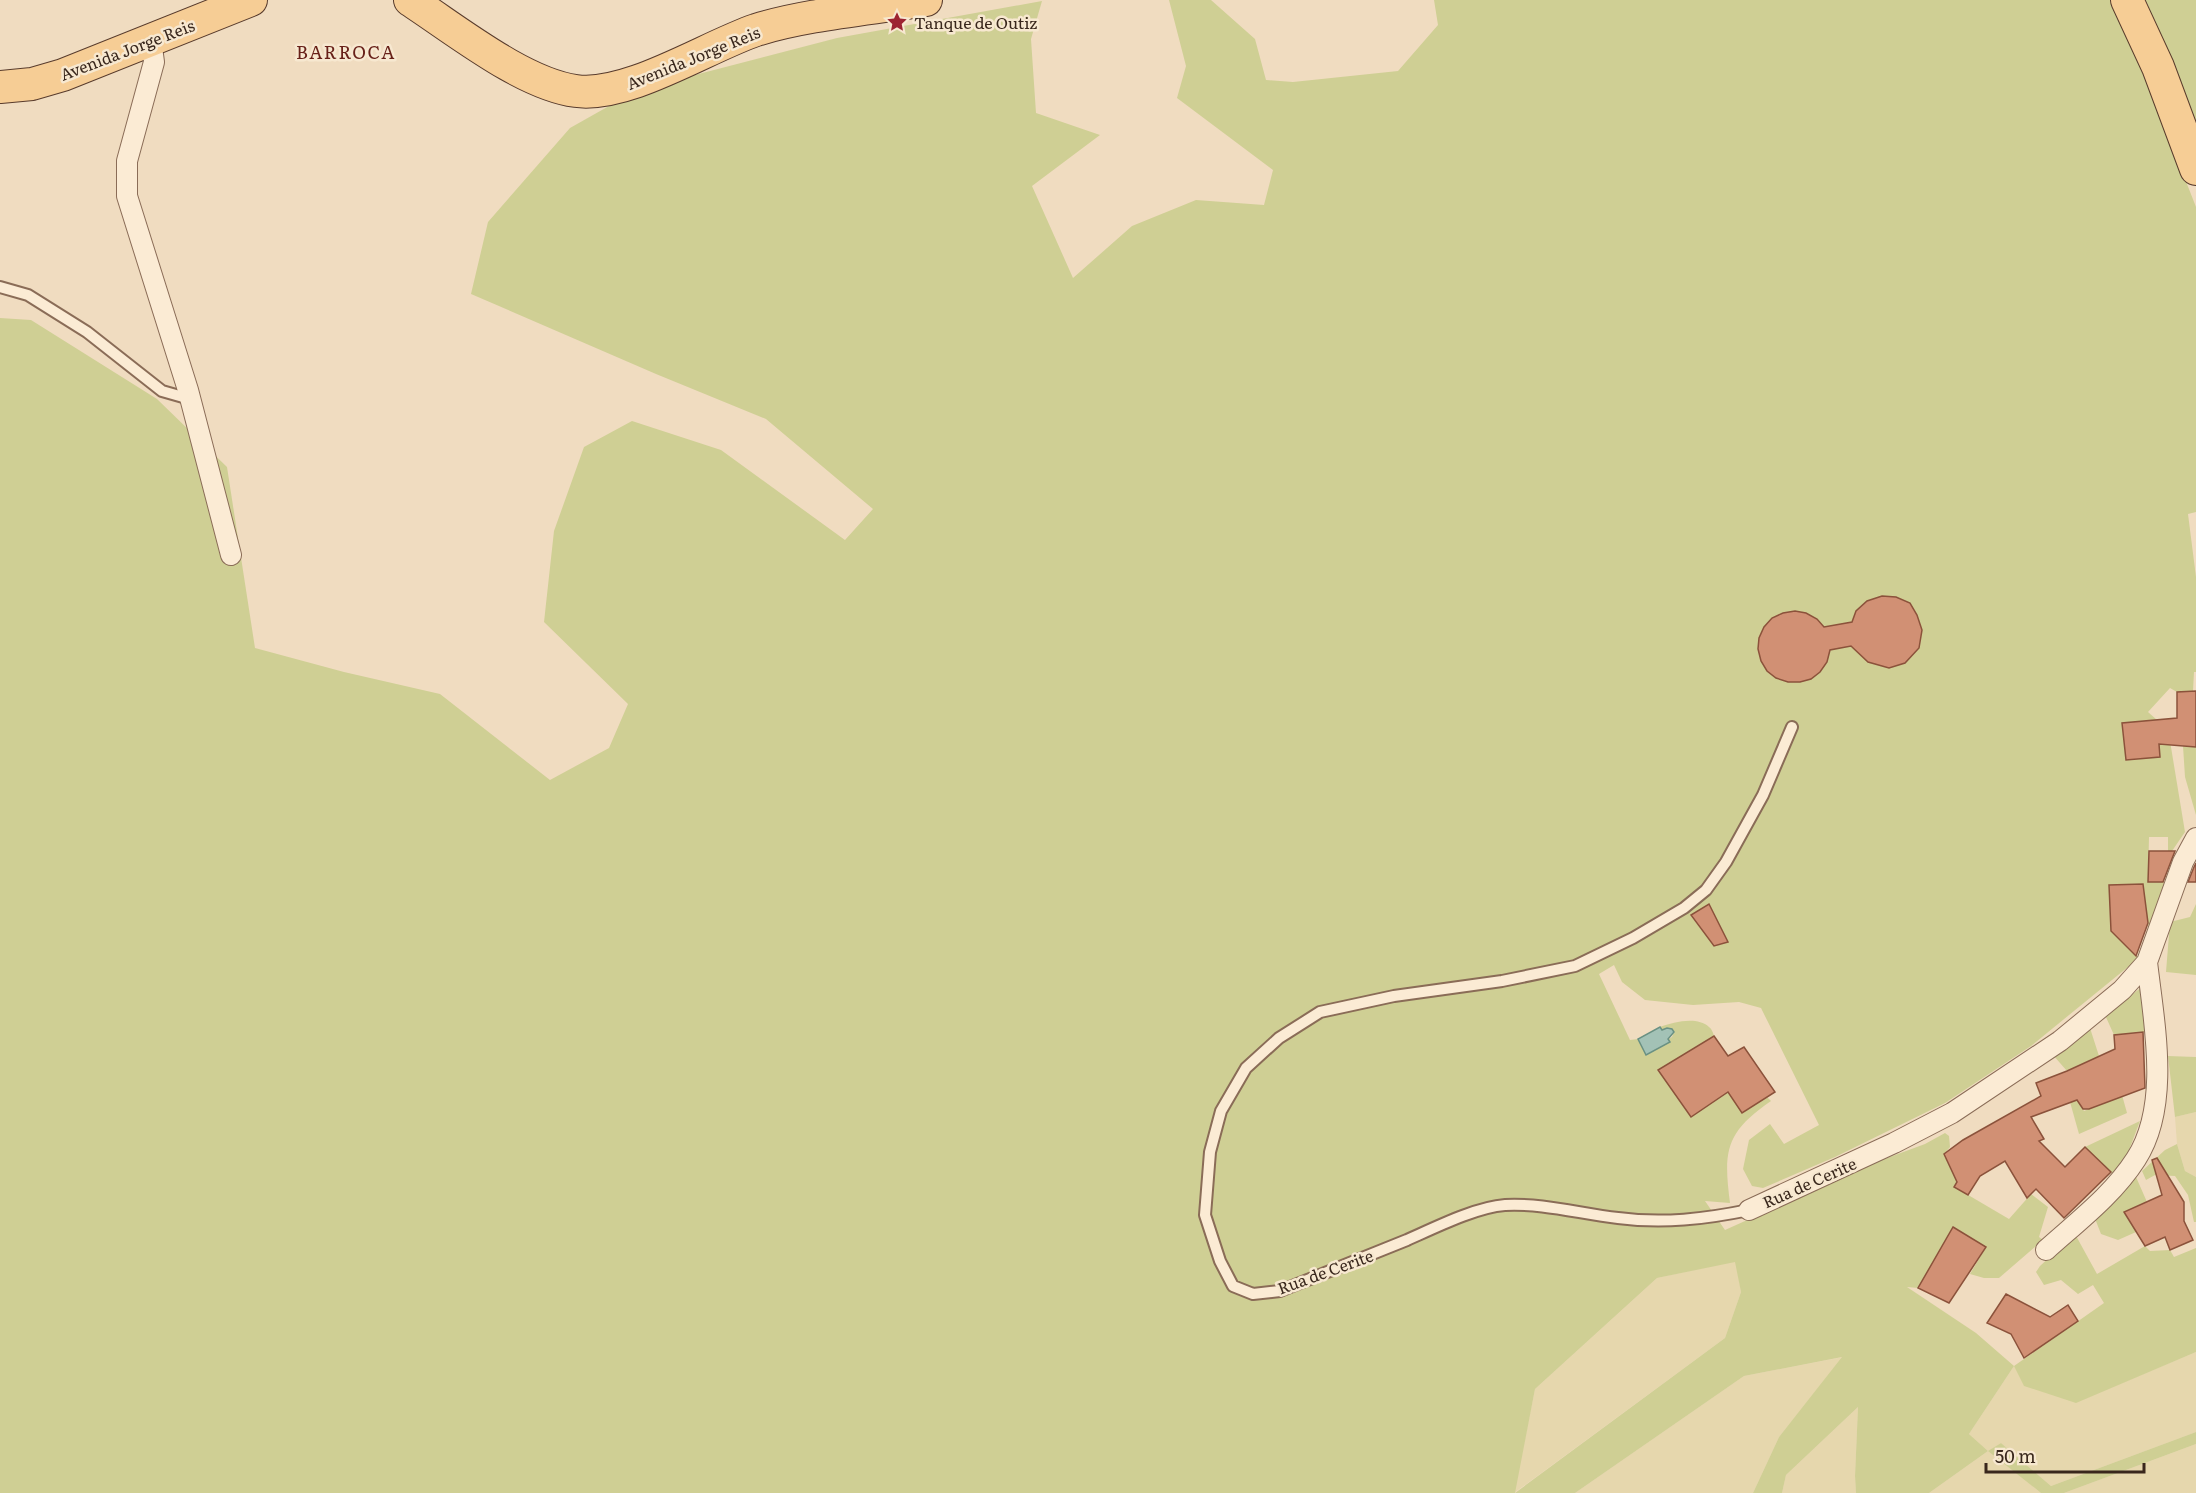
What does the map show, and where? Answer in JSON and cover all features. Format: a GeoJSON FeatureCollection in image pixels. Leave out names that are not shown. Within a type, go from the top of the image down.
{"type":"FeatureCollection","features":[{"type":"Feature","properties":{"kind":"main road","name":"Avenida Jorge Reis"},"geometry":{"type":"LineString","coordinates":[[0,87],[32,84],[55,78],[251,0]]}},
{"type":"Feature","properties":{"kind":"main road","name":"Avenida Jorge Reis"},"geometry":{"type":"LineString","coordinates":[[410,0],[530,76],[559,87],[583,92],[600,91],[638,80],[754,31],[784,23],[926,0]]}},
{"type":"Feature","properties":{"kind":"main road"},"geometry":{"type":"LineString","coordinates":[[2127,0],[2158,67],[2196,169]]}},
{"type":"Feature","properties":{"kind":"street"},"geometry":{"type":"LineString","coordinates":[[151,40],[154,62],[127,161],[127,196],[141,235],[163,316],[190,399],[231,555]]}},
{"type":"Feature","properties":{"kind":"street","name":"Rua de Cerite"},"geometry":{"type":"LineString","coordinates":[[1749,1210],[1894,1143],[1952,1113],[2060,1041],[2122,990],[2147,962],[2183,862],[2196,838]]}},
{"type":"Feature","properties":{"kind":"street","name":"Rua de Cerite"},"geometry":{"type":"LineString","coordinates":[[2046,1250],[2111,1191],[2137,1159],[2150,1131],[2157,1093],[2157,1049],[2147,962]]}},
{"type":"Feature","properties":{"kind":"lane"},"geometry":{"type":"LineString","coordinates":[[0,286],[28,295],[87,332],[162,391],[190,399]]}},
{"type":"Feature","properties":{"kind":"lane","name":"Rua de Cerite"},"geometry":{"type":"LineString","coordinates":[[1749,1210],[1710,1218],[1666,1222],[1619,1218],[1555,1208],[1504,1205],[1440,1226],[1280,1291],[1253,1293],[1233,1286],[1220,1262],[1205,1215],[1209,1152],[1221,1111],[1246,1068],[1279,1038],[1320,1012],[1394,996],[1502,981],[1575,966],[1633,938],[1684,908],[1706,890],[1726,862],[1762,795],[1792,727]]}},
{"type":"Feature","properties":{"kind":"shaded area"},"geometry":{"type":"Polygon","coordinates":[[[1660,1027],[1662,1030],[1672,1029],[1674,1032],[1668,1039],[1670,1042],[1646,1055],[1638,1039],[1660,1027]]]}},
{"type":"Feature","properties":{"kind":"shaded area"},"geometry":{"type":"Polygon","coordinates":[[[2196,1112],[2196,1177],[2185,1171],[2177,1144],[2175,1117],[2196,1112]]]}},
{"type":"Feature","properties":{"kind":"shaded area"},"geometry":{"type":"Polygon","coordinates":[[[1736,1261],[1741,1292],[1725,1338],[1514,1493],[1535,1389],[1657,1278],[1736,1261]]]}},
{"type":"Feature","properties":{"kind":"shaded area"},"geometry":{"type":"Polygon","coordinates":[[[2196,1352],[2196,1432],[2051,1486],[2001,1443],[1989,1451],[2041,1493],[1929,1493],[1988,1451],[1969,1434],[2014,1366],[2076,1402],[2196,1352]]]}},
{"type":"Feature","properties":{"kind":"shaded area"},"geometry":{"type":"Polygon","coordinates":[[[1843,1357],[1779,1437],[1753,1493],[1575,1493],[1744,1376],[1843,1357]]]}},
{"type":"Feature","properties":{"kind":"shaded area"},"geometry":{"type":"Polygon","coordinates":[[[1858,1407],[1856,1493],[1782,1493],[1786,1475],[1858,1407]]]}},
{"type":"Feature","properties":{"kind":"shaded area"},"geometry":{"type":"Polygon","coordinates":[[[2196,1444],[2196,1493],[2064,1493],[2196,1444]]]}},
{"type":"Feature","properties":{"kind":"green space"},"geometry":{"type":"Polygon","coordinates":[[[1169,0],[1211,0],[1255,39],[1266,80],[1293,82],[1398,71],[1438,25],[1434,0],[2112,0],[2144,74],[2196,207],[2196,512],[2188,514],[2196,577],[2196,672],[2194,672],[2193,691],[2177,692],[2170,688],[2148,712],[2157,720],[2122,724],[2126,760],[2160,757],[2158,732],[2169,735],[2185,832],[2172,851],[2168,851],[2168,837],[2149,837],[2148,881],[2172,882],[2150,937],[2144,895],[2134,884],[2109,886],[2111,931],[2139,958],[2031,1046],[1945,1103],[1835,1157],[1763,1188],[1752,1186],[1743,1169],[1749,1140],[1770,1124],[1784,1144],[1819,1125],[1761,1008],[1739,1002],[1693,1005],[1645,1000],[1622,982],[1614,965],[1599,974],[1630,1040],[1638,1039],[1646,1054],[1672,1037],[1674,1032],[1672,1029],[1662,1030],[1660,1027],[1692,1021],[1704,1024],[1712,1030],[1714,1036],[1658,1070],[1691,1116],[1728,1092],[1767,1097],[1771,1101],[1745,1123],[1736,1133],[1731,1144],[1727,1169],[1730,1203],[1705,1201],[1725,1230],[1879,1161],[1925,1144],[1945,1133],[1949,1136],[1950,1147],[1944,1154],[1951,1170],[1965,1166],[1955,1185],[1958,1189],[2009,1219],[2031,1194],[2048,1207],[2039,1237],[2043,1240],[1999,1278],[1984,1278],[1970,1274],[1986,1247],[1953,1228],[1938,1253],[1948,1260],[1918,1288],[1907,1287],[1976,1333],[2014,1366],[1969,1434],[1988,1451],[1929,1493],[1856,1493],[1858,1407],[1786,1475],[1782,1493],[1753,1493],[1779,1437],[1842,1357],[1744,1376],[1575,1493],[1515,1493],[0,1493],[0,318],[31,320],[157,399],[227,467],[255,648],[344,672],[440,694],[550,780],[609,748],[628,704],[544,622],[554,531],[584,447],[632,421],[721,450],[845,540],[873,509],[766,419],[471,294],[488,222],[570,128],[609,106],[687,77],[837,38],[1042,1],[1031,39],[1036,113],[1100,135],[1032,186],[1073,278],[1132,226],[1196,200],[1264,205],[1273,170],[1177,98],[1186,66],[1169,0]],[[1709,904],[1691,916],[1714,946],[1728,942],[1709,904]],[[1735,1262],[1657,1278],[1535,1389],[1515,1493],[1725,1338],[1741,1292],[1735,1262]]]}},
{"type":"Feature","properties":{"kind":"green space"},"geometry":{"type":"Polygon","coordinates":[[[2145,0],[2196,0],[2196,135],[2148,5],[2145,0]]]}},
{"type":"Feature","properties":{"kind":"green space"},"geometry":{"type":"Polygon","coordinates":[[[2183,746],[2196,747],[2196,815],[2185,777],[2183,746]]]}},
{"type":"Feature","properties":{"kind":"green space"},"geometry":{"type":"Polygon","coordinates":[[[2196,904],[2196,975],[2166,972],[2170,922],[2190,917],[2196,904]]]}},
{"type":"Feature","properties":{"kind":"green space"},"geometry":{"type":"Polygon","coordinates":[[[2142,987],[2145,1032],[2114,1035],[2105,1015],[2142,987]]]}},
{"type":"Feature","properties":{"kind":"green space"},"geometry":{"type":"Polygon","coordinates":[[[2090,1028],[2099,1056],[2067,1071],[2053,1055],[2090,1028]]]}},
{"type":"Feature","properties":{"kind":"green space"},"geometry":{"type":"Polygon","coordinates":[[[2168,1056],[2196,1057],[2196,1112],[2175,1117],[2168,1056]]]}},
{"type":"Feature","properties":{"kind":"green space"},"geometry":{"type":"Polygon","coordinates":[[[2122,1095],[2127,1113],[2079,1134],[2070,1102],[2077,1100],[2084,1111],[2122,1095]]]}},
{"type":"Feature","properties":{"kind":"green space"},"geometry":{"type":"Polygon","coordinates":[[[2140,1121],[2123,1166],[2113,1174],[2085,1147],[2140,1121]]]}},
{"type":"Feature","properties":{"kind":"green space"},"geometry":{"type":"Polygon","coordinates":[[[2177,1144],[2185,1171],[2196,1177],[2196,1222],[2194,1222],[2188,1195],[2175,1176],[2155,1175],[2146,1180],[2142,1171],[2165,1150],[2177,1144]]]}},
{"type":"Feature","properties":{"kind":"green space"},"geometry":{"type":"Polygon","coordinates":[[[2136,1177],[2147,1202],[2124,1212],[2136,1232],[2118,1240],[2101,1234],[2094,1216],[2136,1177]]]}},
{"type":"Feature","properties":{"kind":"green space"},"geometry":{"type":"Polygon","coordinates":[[[2075,1234],[2097,1274],[2145,1246],[2150,1251],[2170,1250],[2174,1257],[2196,1248],[2196,1352],[2076,1403],[2024,1386],[2014,1366],[2104,1303],[2093,1285],[2078,1294],[2061,1280],[2044,1285],[2036,1272],[2075,1234]]]}},
{"type":"Feature","properties":{"kind":"green space"},"geometry":{"type":"Polygon","coordinates":[[[2196,1432],[2196,1444],[2064,1493],[2041,1493],[1988,1451],[2001,1443],[2051,1486],[2196,1432]]]}},
{"type":"Feature","properties":{"kind":"building"},"geometry":{"type":"Polygon","coordinates":[[[1882,596],[1896,597],[1910,603],[1917,615],[1922,630],[1919,648],[1905,663],[1889,668],[1868,662],[1851,646],[1830,650],[1827,662],[1811,679],[1788,682],[1776,678],[1767,671],[1761,661],[1758,649],[1759,638],[1764,627],[1772,618],[1795,611],[1806,613],[1817,619],[1824,627],[1852,622],[1856,611],[1867,601],[1882,596]]]}},
{"type":"Feature","properties":{"kind":"building"},"geometry":{"type":"Polygon","coordinates":[[[2196,691],[2196,747],[2159,744],[2160,757],[2126,760],[2122,723],[2177,718],[2177,692],[2196,691]]]}},
{"type":"Feature","properties":{"kind":"building"},"geometry":{"type":"Polygon","coordinates":[[[2149,851],[2175,851],[2163,882],[2148,882],[2149,851]]]}},
{"type":"Feature","properties":{"kind":"building"},"geometry":{"type":"Polygon","coordinates":[[[2196,863],[2196,882],[2188,882],[2194,867],[2196,863]]]}},
{"type":"Feature","properties":{"kind":"building"},"geometry":{"type":"Polygon","coordinates":[[[2143,884],[2148,923],[2136,956],[2111,931],[2109,885],[2143,884]]]}},
{"type":"Feature","properties":{"kind":"building"},"geometry":{"type":"Polygon","coordinates":[[[1709,904],[1728,942],[1714,946],[1691,915],[1709,904]]]}},
{"type":"Feature","properties":{"kind":"building"},"geometry":{"type":"Polygon","coordinates":[[[2143,1032],[2145,1088],[2089,1109],[2083,1109],[2077,1100],[2031,1117],[2044,1139],[2039,1141],[2065,1167],[2085,1147],[2111,1172],[2064,1218],[2036,1189],[2027,1198],[2005,1161],[1980,1176],[1968,1195],[1954,1187],[1957,1182],[1944,1154],[1963,1140],[2041,1096],[2036,1083],[2115,1049],[2114,1035],[2143,1032]]]}},
{"type":"Feature","properties":{"kind":"building"},"geometry":{"type":"Polygon","coordinates":[[[1714,1036],[1728,1056],[1744,1047],[1775,1092],[1742,1113],[1728,1092],[1691,1117],[1658,1070],[1714,1036]]]}},
{"type":"Feature","properties":{"kind":"building"},"geometry":{"type":"Polygon","coordinates":[[[2157,1158],[2184,1202],[2184,1221],[2193,1240],[2170,1250],[2165,1237],[2145,1246],[2124,1212],[2162,1195],[2152,1160],[2157,1158]]]}},
{"type":"Feature","properties":{"kind":"building"},"geometry":{"type":"Polygon","coordinates":[[[1953,1227],[1986,1247],[1949,1303],[1918,1288],[1953,1227]]]}},
{"type":"Feature","properties":{"kind":"building"},"geometry":{"type":"Polygon","coordinates":[[[2006,1294],[2050,1317],[2068,1305],[2078,1321],[2024,1358],[2011,1334],[1987,1323],[2006,1294]]]}},
{"type":"Feature","properties":{"kind":"place","name":"Tanque de Outiz"},"geometry":{"type":"Point","coordinates":[897,22]}},
{"type":"Feature","properties":{"kind":"district","name":"BARROCA"},"geometry":{"type":"Point","coordinates":[346,51]}}]}
